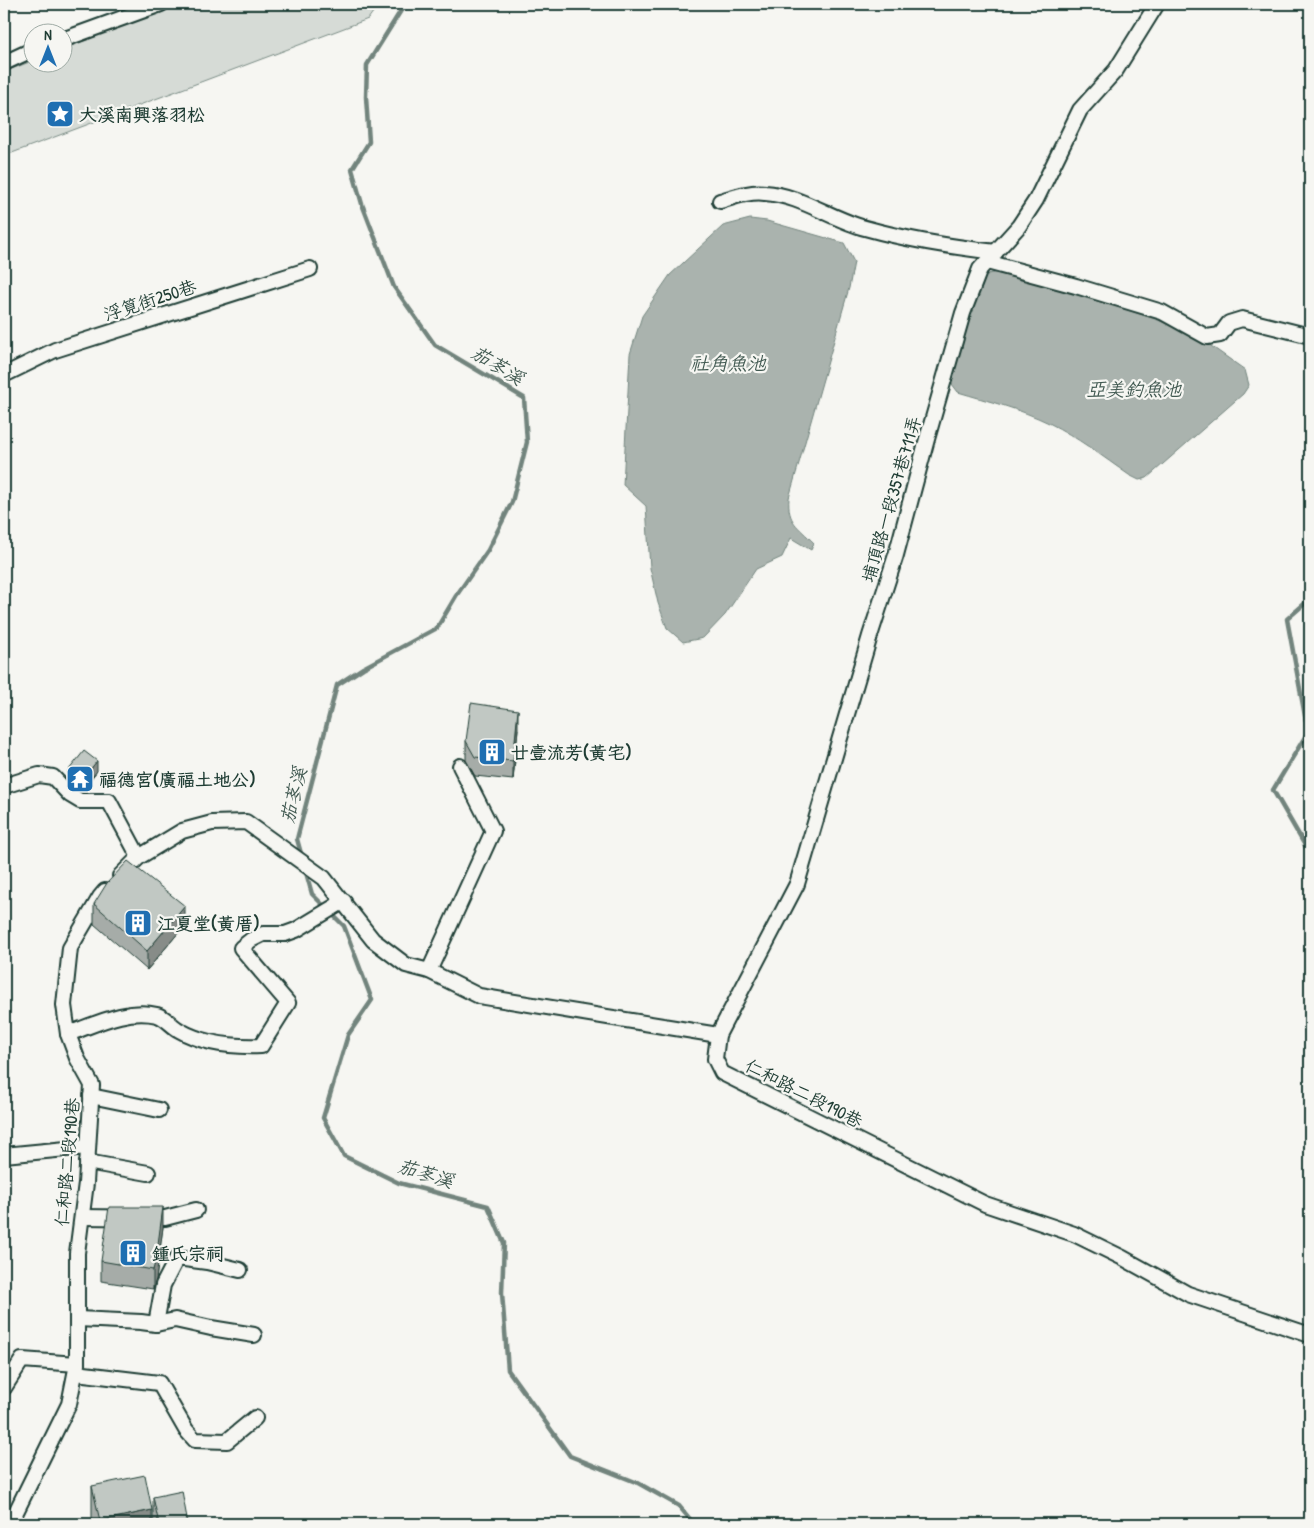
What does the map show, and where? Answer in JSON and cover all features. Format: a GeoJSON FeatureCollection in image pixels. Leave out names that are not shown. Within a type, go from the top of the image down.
{"type":"FeatureCollection","features":[{"type":"Feature","properties":{"kind":"street"},"geometry":{"type":"LineString","coordinates":[[72,36],[160,4]]}},
{"type":"Feature","properties":{"kind":"street","name":"埔頂路一段357巷711弄"},"geometry":{"type":"LineString","coordinates":[[718,1035],[797,884],[896,554],[963,313],[980,269],[1019,226],[1036,200],[1080,110],[1116,70],[1157,4]]}},
{"type":"Feature","properties":{"kind":"street"},"geometry":{"type":"LineString","coordinates":[[4,63],[22,55]]}},
{"type":"Feature","properties":{"kind":"street"},"geometry":{"type":"LineString","coordinates":[[720,201],[763,192],[782,196],[864,228],[991,257],[1076,286],[1162,312],[1207,338],[1220,335],[1229,323],[1242,319],[1310,336]]}},
{"type":"Feature","properties":{"kind":"street","name":"浮筧街250巷"},"geometry":{"type":"LineString","coordinates":[[4,375],[55,350],[310,269]]}},
{"type":"Feature","properties":{"kind":"street"},"geometry":{"type":"LineString","coordinates":[[429,971],[493,831],[460,766]]}},
{"type":"Feature","properties":{"kind":"street"},"geometry":{"type":"LineString","coordinates":[[4,786],[39,775],[52,777],[70,795],[80,801],[109,801],[139,857]]}},
{"type":"Feature","properties":{"kind":"street","name":"仁和路二段190巷"},"geometry":{"type":"LineString","coordinates":[[10,1524],[69,1404],[76,1369],[78,1319],[77,1253],[86,1183],[92,1085],[77,1058],[68,1034],[64,1005],[70,948],[100,897],[139,857],[182,831],[212,823],[246,822],[324,878],[344,901]]}},
{"type":"Feature","properties":{"kind":"street"},"geometry":{"type":"LineString","coordinates":[[68,1034],[119,1015],[144,1014],[159,1016],[180,1031],[196,1038],[243,1046],[261,1046],[288,1003],[240,948],[262,934],[285,934],[296,930],[344,901],[373,940],[406,965],[429,971],[479,996],[718,1035]]}},
{"type":"Feature","properties":{"kind":"street","name":"仁和路二段190巷"},"geometry":{"type":"LineString","coordinates":[[718,1035],[715,1059],[722,1073],[985,1204],[1074,1234],[1123,1258],[1188,1294],[1310,1335]]}},
{"type":"Feature","properties":{"kind":"street"},"geometry":{"type":"LineString","coordinates":[[91,1096],[160,1110]]}},
{"type":"Feature","properties":{"kind":"street"},"geometry":{"type":"LineString","coordinates":[[4,1155],[87,1148]]}},
{"type":"Feature","properties":{"kind":"street"},"geometry":{"type":"LineString","coordinates":[[87,1162],[148,1172]]}},
{"type":"Feature","properties":{"kind":"street"},"geometry":{"type":"LineString","coordinates":[[82,1217],[165,1218],[196,1210]]}},
{"type":"Feature","properties":{"kind":"street"},"geometry":{"type":"LineString","coordinates":[[156,1324],[163,1285],[177,1258],[208,1262],[240,1270]]}},
{"type":"Feature","properties":{"kind":"street"},"geometry":{"type":"LineString","coordinates":[[78,1319],[156,1324],[175,1320],[254,1335]]}},
{"type":"Feature","properties":{"kind":"street"},"geometry":{"type":"LineString","coordinates":[[4,1388],[22,1360],[159,1382],[186,1430],[195,1440],[227,1441],[255,1418]]}},
{"type":"Feature","properties":{"kind":"shaded area","name":"大溪南興落羽松"},"geometry":{"type":"Polygon","coordinates":[[[177,4],[379,4],[368,19],[4,156],[4,72],[22,65],[22,72],[72,72],[72,45],[177,4]]]}},
{"type":"Feature","properties":{"kind":"water","name":"社角魚池"},"geometry":{"type":"Polygon","coordinates":[[[750,219],[767,221],[844,243],[854,262],[849,288],[789,498],[792,519],[814,543],[811,550],[791,538],[782,557],[756,569],[725,615],[703,638],[683,642],[667,628],[658,603],[650,568],[646,506],[623,485],[630,354],[642,316],[670,275],[723,226],[750,219]]]}},
{"type":"Feature","properties":{"kind":"water","name":"亞美釣魚池"},"geometry":{"type":"Polygon","coordinates":[[[995,273],[1043,282],[1158,320],[1194,334],[1245,370],[1249,385],[1243,394],[1147,478],[1139,480],[1049,423],[1015,409],[958,392],[952,384],[952,374],[980,282],[986,274],[995,273]]]}},
{"type":"Feature","properties":{"kind":"building"},"geometry":{"type":"Polygon","coordinates":[[[471,703],[518,710],[513,761],[475,757],[466,741],[471,703]]]}},
{"type":"Feature","properties":{"kind":"building"},"geometry":{"type":"Polygon","coordinates":[[[84,751],[97,761],[81,781],[68,771],[84,751]]]}},
{"type":"Feature","properties":{"kind":"building","name":"江夏堂(黃厝)"},"geometry":{"type":"Polygon","coordinates":[[[128,861],[185,906],[147,951],[94,904],[107,883],[128,861]]]}},
{"type":"Feature","properties":{"kind":"building","name":"鍾氏宗祠"},"geometry":{"type":"Polygon","coordinates":[[[109,1207],[163,1207],[153,1270],[101,1261],[109,1207]]]}},
{"type":"Feature","properties":{"kind":"building"},"geometry":{"type":"Polygon","coordinates":[[[145,1475],[152,1510],[100,1521],[92,1486],[145,1475]]]}},
{"type":"Feature","properties":{"kind":"building"},"geometry":{"type":"Polygon","coordinates":[[[182,1491],[188,1524],[159,1524],[153,1497],[182,1491]]]}},
{"type":"Feature","properties":{"kind":"waterway","name":"茄苳溪"},"geometry":{"type":"LineString","coordinates":[[302,857],[297,839],[337,685],[363,668],[437,628],[456,596],[488,550],[512,502],[527,442],[524,398],[435,345],[394,287],[362,204],[352,169],[369,142],[366,97],[367,65],[405,4]]}},
{"type":"Feature","properties":{"kind":"waterway"},"geometry":{"type":"LineString","coordinates":[[1310,599],[1287,619],[1308,732],[1273,790],[1310,854]]}},
{"type":"Feature","properties":{"kind":"waterway","name":"茄苳溪"},"geometry":{"type":"LineString","coordinates":[[305,869],[312,894],[344,926],[372,1000],[348,1035],[323,1118],[344,1156],[399,1183],[488,1206],[504,1243],[502,1293],[508,1370],[570,1456],[638,1483],[679,1506],[694,1524]]}},
{"type":"Feature","properties":{"kind":"place","name":"大溪南興落羽松"},"geometry":{"type":"Point","coordinates":[60,114]}},
{"type":"Feature","properties":{"kind":"place","name":"廿壹流芳(黃宅)"},"geometry":{"type":"Point","coordinates":[492,752]}},
{"type":"Feature","properties":{"kind":"place","name":"福德宮(廣福土地公)"},"geometry":{"type":"Point","coordinates":[80,779]}},
{"type":"Feature","properties":{"kind":"place","name":"江夏堂(黃厝)"},"geometry":{"type":"Point","coordinates":[138,923]}},
{"type":"Feature","properties":{"kind":"place","name":"鍾氏宗祠"},"geometry":{"type":"Point","coordinates":[133,1253]}}]}
